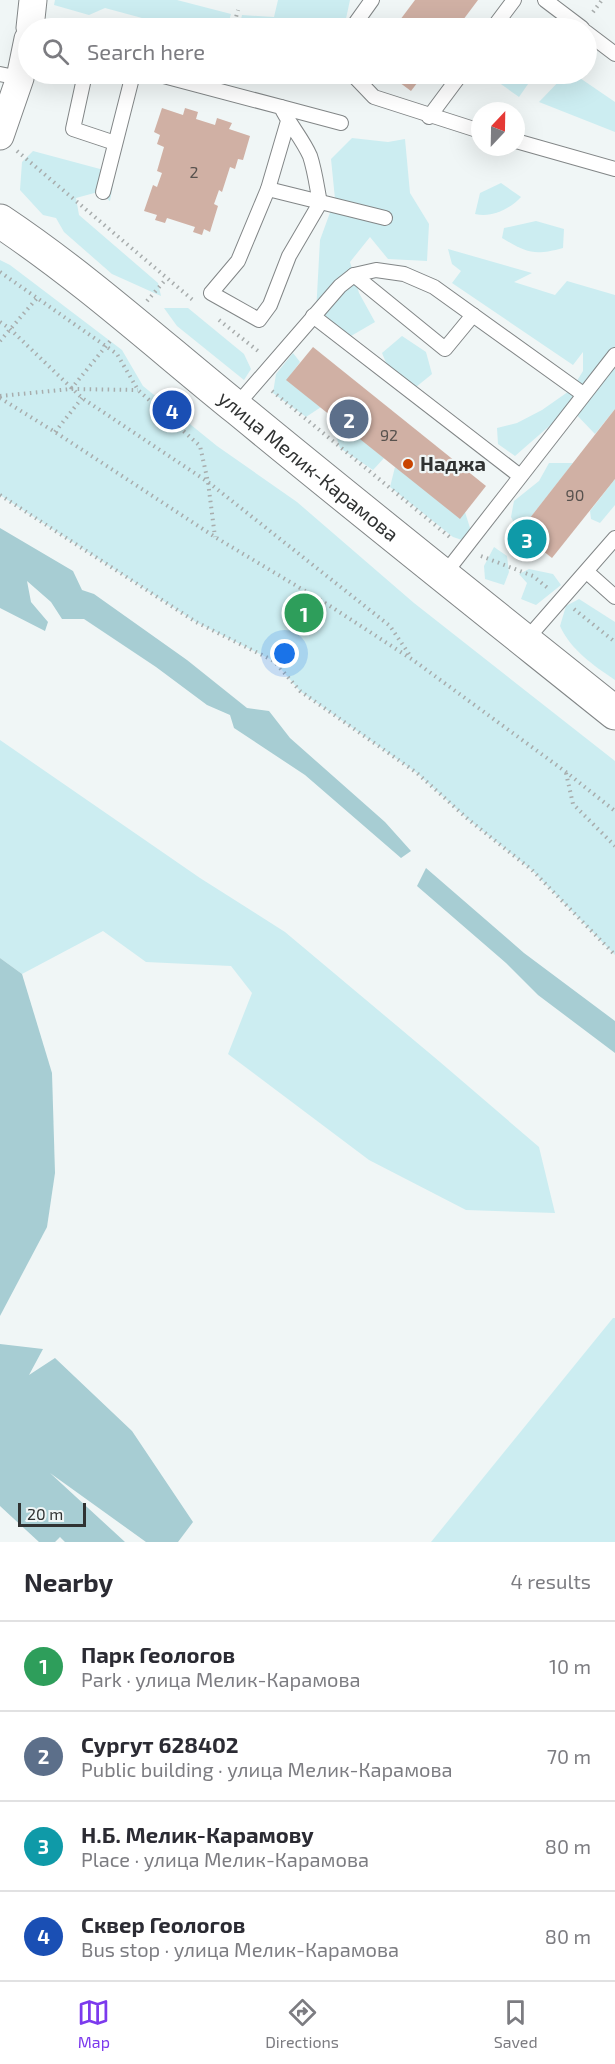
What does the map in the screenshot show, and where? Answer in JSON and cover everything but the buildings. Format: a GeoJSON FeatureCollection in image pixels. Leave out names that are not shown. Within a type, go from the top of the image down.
{"type":"FeatureCollection","features":[{"type":"Feature","properties":{"kind":"main road","name":"улица Мелик-Карамова"},"geometry":{"type":"LineString","coordinates":[[0,221],[130,320],[235,408],[615,713]]}},
{"type":"Feature","properties":{"kind":"street"},"geometry":{"type":"LineString","coordinates":[[31,18],[33,0]]}},
{"type":"Feature","properties":{"kind":"street"},"geometry":{"type":"LineString","coordinates":[[6,142],[10,76],[18,60]]}},
{"type":"Feature","properties":{"kind":"lane"},"geometry":{"type":"LineString","coordinates":[[359,18],[372,0]]}},
{"type":"Feature","properties":{"kind":"lane"},"geometry":{"type":"LineString","coordinates":[[501,18],[514,0]]}},
{"type":"Feature","properties":{"kind":"lane"},"geometry":{"type":"LineString","coordinates":[[544,0],[568,18]]}},
{"type":"Feature","properties":{"kind":"lane"},"geometry":{"type":"LineString","coordinates":[[597,40],[615,54]]}},
{"type":"Feature","properties":{"kind":"lane"},"geometry":{"type":"LineString","coordinates":[[83,84],[73,129],[115,143]]}},
{"type":"Feature","properties":{"kind":"lane"},"geometry":{"type":"LineString","coordinates":[[103,192],[130,84]]}},
{"type":"Feature","properties":{"kind":"lane"},"geometry":{"type":"LineString","coordinates":[[195,84],[341,123]]}},
{"type":"Feature","properties":{"kind":"lane"},"geometry":{"type":"LineString","coordinates":[[361,84],[374,98],[429,117],[471,126]]}},
{"type":"Feature","properties":{"kind":"lane"},"geometry":{"type":"LineString","coordinates":[[429,117],[454,84]]}},
{"type":"Feature","properties":{"kind":"lane"},"geometry":{"type":"LineString","coordinates":[[281,106],[310,158],[320,203],[289,256],[270,305],[259,320],[211,293],[238,261],[268,189],[288,121]]}},
{"type":"Feature","properties":{"kind":"lane"},"geometry":{"type":"LineString","coordinates":[[525,144],[615,169]]}},
{"type":"Feature","properties":{"kind":"lane"},"geometry":{"type":"LineString","coordinates":[[268,189],[385,218]]}},
{"type":"Feature","properties":{"kind":"lane"},"geometry":{"type":"LineString","coordinates":[[235,408],[340,286],[354,276],[376,270],[404,274],[434,287],[583,394]]}},
{"type":"Feature","properties":{"kind":"lane"},"geometry":{"type":"LineString","coordinates":[[354,276],[445,349],[473,315]]}},
{"type":"Feature","properties":{"kind":"lane"},"geometry":{"type":"LineString","coordinates":[[313,316],[520,476]]}},
{"type":"Feature","properties":{"kind":"lane"},"geometry":{"type":"LineString","coordinates":[[443,576],[615,355]]}},
{"type":"Feature","properties":{"kind":"lane"},"geometry":{"type":"LineString","coordinates":[[525,641],[615,538]]}},
{"type":"Feature","properties":{"kind":"lane"},"geometry":{"type":"LineString","coordinates":[[587,572],[615,597]]}},
{"type":"Feature","properties":{"kind":"path"},"geometry":{"type":"LineString","coordinates":[[593,12],[602,0]]}},
{"type":"Feature","properties":{"kind":"path"},"geometry":{"type":"LineString","coordinates":[[236,18],[238,10]]}},
{"type":"Feature","properties":{"kind":"path"},"geometry":{"type":"LineString","coordinates":[[6,142],[203,308]]}},
{"type":"Feature","properties":{"kind":"path"},"geometry":{"type":"LineString","coordinates":[[0,272],[117,354],[138,390],[200,446],[208,482],[215,537]]}},
{"type":"Feature","properties":{"kind":"path"},"geometry":{"type":"LineString","coordinates":[[0,341],[38,297]]}},
{"type":"Feature","properties":{"kind":"path"},"geometry":{"type":"LineString","coordinates":[[212,315],[258,351],[258,380],[465,549],[534,576],[615,642]]}},
{"type":"Feature","properties":{"kind":"path"},"geometry":{"type":"LineString","coordinates":[[0,322],[82,398],[208,482],[390,626],[413,660]]}},
{"type":"Feature","properties":{"kind":"path"},"geometry":{"type":"LineString","coordinates":[[71,389],[105,346]]}},
{"type":"Feature","properties":{"kind":"path"},"geometry":{"type":"LineString","coordinates":[[0,397],[71,389],[138,390]]}},
{"type":"Feature","properties":{"kind":"path"},"geometry":{"type":"LineString","coordinates":[[0,397],[215,537],[330,606],[413,660],[566,772],[615,811]]}},
{"type":"Feature","properties":{"kind":"path"},"geometry":{"type":"LineString","coordinates":[[55,432],[82,398]]}},
{"type":"Feature","properties":{"kind":"path"},"geometry":{"type":"LineString","coordinates":[[0,495],[196,622],[274,661],[300,691],[417,773],[469,820],[532,870],[615,955]]}},
{"type":"Feature","properties":{"kind":"path"},"geometry":{"type":"LineString","coordinates":[[566,772],[573,804],[615,846]]}},
{"type":"Feature","properties":{"kind":"shaded area"},"geometry":{"type":"Polygon","coordinates":[[[55,0],[177,0],[231,14],[230,18],[142,18],[105,8],[89,15],[54,5],[55,0]]]}},
{"type":"Feature","properties":{"kind":"shaded area"},"geometry":{"type":"Polygon","coordinates":[[[278,0],[350,0],[346,18],[241,18],[242,15],[274,17],[278,0]]]}},
{"type":"Feature","properties":{"kind":"shaded area"},"geometry":{"type":"Polygon","coordinates":[[[501,84],[528,84],[519,97],[501,84]]]}},
{"type":"Feature","properties":{"kind":"shaded area"},"geometry":{"type":"Polygon","coordinates":[[[556,84],[589,84],[615,102],[615,132],[539,102],[556,84]]]}},
{"type":"Feature","properties":{"kind":"shaded area"},"geometry":{"type":"Polygon","coordinates":[[[352,138],[388,142],[405,139],[410,193],[429,224],[427,261],[388,259],[370,237],[350,262],[359,293],[375,322],[351,336],[316,313],[320,240],[335,199],[331,159],[352,138]]]}},
{"type":"Feature","properties":{"kind":"shaded area"},"geometry":{"type":"Polygon","coordinates":[[[33,151],[115,173],[110,201],[98,192],[76,198],[79,215],[158,283],[161,296],[112,274],[64,232],[56,218],[43,215],[20,190],[22,162],[33,151]]]}},
{"type":"Feature","properties":{"kind":"shaded area"},"geometry":{"type":"Polygon","coordinates":[[[501,183],[521,197],[500,212],[488,215],[475,214],[480,193],[501,183]]]}},
{"type":"Feature","properties":{"kind":"shaded area"},"geometry":{"type":"Polygon","coordinates":[[[536,221],[564,229],[563,248],[531,252],[502,238],[504,228],[536,221]]]}},
{"type":"Feature","properties":{"kind":"shaded area"},"geometry":{"type":"Polygon","coordinates":[[[448,249],[532,273],[514,282],[555,295],[567,281],[615,295],[615,409],[595,434],[570,408],[515,456],[498,444],[497,428],[517,423],[542,410],[572,389],[583,371],[583,352],[573,365],[452,283],[461,271],[452,264],[448,249]]]}},
{"type":"Feature","properties":{"kind":"shaded area"},"geometry":{"type":"Polygon","coordinates":[[[0,260],[10,265],[122,350],[143,386],[217,446],[297,502],[414,603],[615,761],[615,955],[532,870],[469,820],[417,773],[300,691],[274,661],[196,622],[0,495],[0,260]]]}},
{"type":"Feature","properties":{"kind":"shaded area"},"geometry":{"type":"Polygon","coordinates":[[[164,308],[188,308],[244,354],[251,369],[244,380],[177,326],[164,308]]]}},
{"type":"Feature","properties":{"kind":"shaded area"},"geometry":{"type":"Polygon","coordinates":[[[402,336],[426,352],[432,374],[416,387],[390,372],[382,353],[402,336]]]}},
{"type":"Feature","properties":{"kind":"shaded area"},"geometry":{"type":"Polygon","coordinates":[[[293,353],[300,362],[287,380],[321,407],[306,417],[273,393],[276,374],[293,353]]]}},
{"type":"Feature","properties":{"kind":"shaded area"},"geometry":{"type":"Polygon","coordinates":[[[346,427],[384,458],[373,470],[340,448],[335,433],[346,427]]]}},
{"type":"Feature","properties":{"kind":"shaded area"},"geometry":{"type":"Polygon","coordinates":[[[549,463],[573,463],[519,532],[511,517],[514,501],[539,481],[549,463]]]}},
{"type":"Feature","properties":{"kind":"shaded area"},"geometry":{"type":"Polygon","coordinates":[[[395,467],[465,512],[470,528],[465,541],[453,537],[390,487],[395,467]]]}},
{"type":"Feature","properties":{"kind":"shaded area"},"geometry":{"type":"Polygon","coordinates":[[[615,479],[615,505],[600,523],[591,519],[590,511],[615,479]]]}},
{"type":"Feature","properties":{"kind":"shaded area"},"geometry":{"type":"Polygon","coordinates":[[[0,528],[73,571],[82,590],[94,594],[187,660],[247,708],[269,711],[290,738],[385,822],[411,851],[401,858],[305,775],[234,728],[230,715],[207,705],[156,667],[84,619],[62,619],[51,602],[27,581],[31,602],[48,622],[45,631],[0,608],[0,528]]]}},
{"type":"Feature","properties":{"kind":"shaded area"},"geometry":{"type":"Polygon","coordinates":[[[494,547],[507,556],[509,572],[504,585],[485,579],[484,566],[494,547]]]}},
{"type":"Feature","properties":{"kind":"shaded area"},"geometry":{"type":"Polygon","coordinates":[[[529,569],[553,574],[561,585],[536,605],[521,599],[527,583],[519,574],[529,569]]]}},
{"type":"Feature","properties":{"kind":"shaded area"},"geometry":{"type":"Polygon","coordinates":[[[579,599],[615,622],[615,680],[576,650],[560,626],[566,606],[579,599]]]}},
{"type":"Feature","properties":{"kind":"shaded area"},"geometry":{"type":"Polygon","coordinates":[[[0,740],[200,878],[285,932],[440,1062],[539,1147],[555,1213],[466,1210],[369,1160],[228,1054],[252,993],[231,966],[146,962],[103,931],[22,974],[0,958],[0,740]]]}},
{"type":"Feature","properties":{"kind":"shaded area"},"geometry":{"type":"Polygon","coordinates":[[[426,868],[524,953],[615,1021],[615,1053],[538,995],[506,963],[417,886],[426,868]]]}},
{"type":"Feature","properties":{"kind":"shaded area"},"geometry":{"type":"Polygon","coordinates":[[[0,958],[22,974],[52,1073],[55,1173],[47,1227],[0,1316],[0,958]]]}},
{"type":"Feature","properties":{"kind":"shaded area"},"geometry":{"type":"Polygon","coordinates":[[[615,1318],[615,1542],[431,1542],[615,1318]]]}},
{"type":"Feature","properties":{"kind":"shaded area"},"geometry":{"type":"Polygon","coordinates":[[[0,1344],[43,1349],[29,1375],[55,1358],[132,1431],[193,1522],[178,1542],[146,1542],[50,1473],[125,1542],[65,1542],[60,1537],[55,1542],[39,1542],[0,1506],[0,1344]]]}},
{"type":"Feature","properties":{"kind":"place","name":"Сквер Геологов"},"geometry":{"type":"Point","coordinates":[172,410]}},
{"type":"Feature","properties":{"kind":"place","name":"Сургут 628402"},"geometry":{"type":"Point","coordinates":[349,419]}},
{"type":"Feature","properties":{"kind":"place","name":"Наджа"},"geometry":{"type":"Point","coordinates":[408,464]}},
{"type":"Feature","properties":{"kind":"place","name":"Н.Б. Мелик-Карамову"},"geometry":{"type":"Point","coordinates":[527,539]}},
{"type":"Feature","properties":{"kind":"place","name":"Парк Геологов"},"geometry":{"type":"Point","coordinates":[304,613]}}]}
